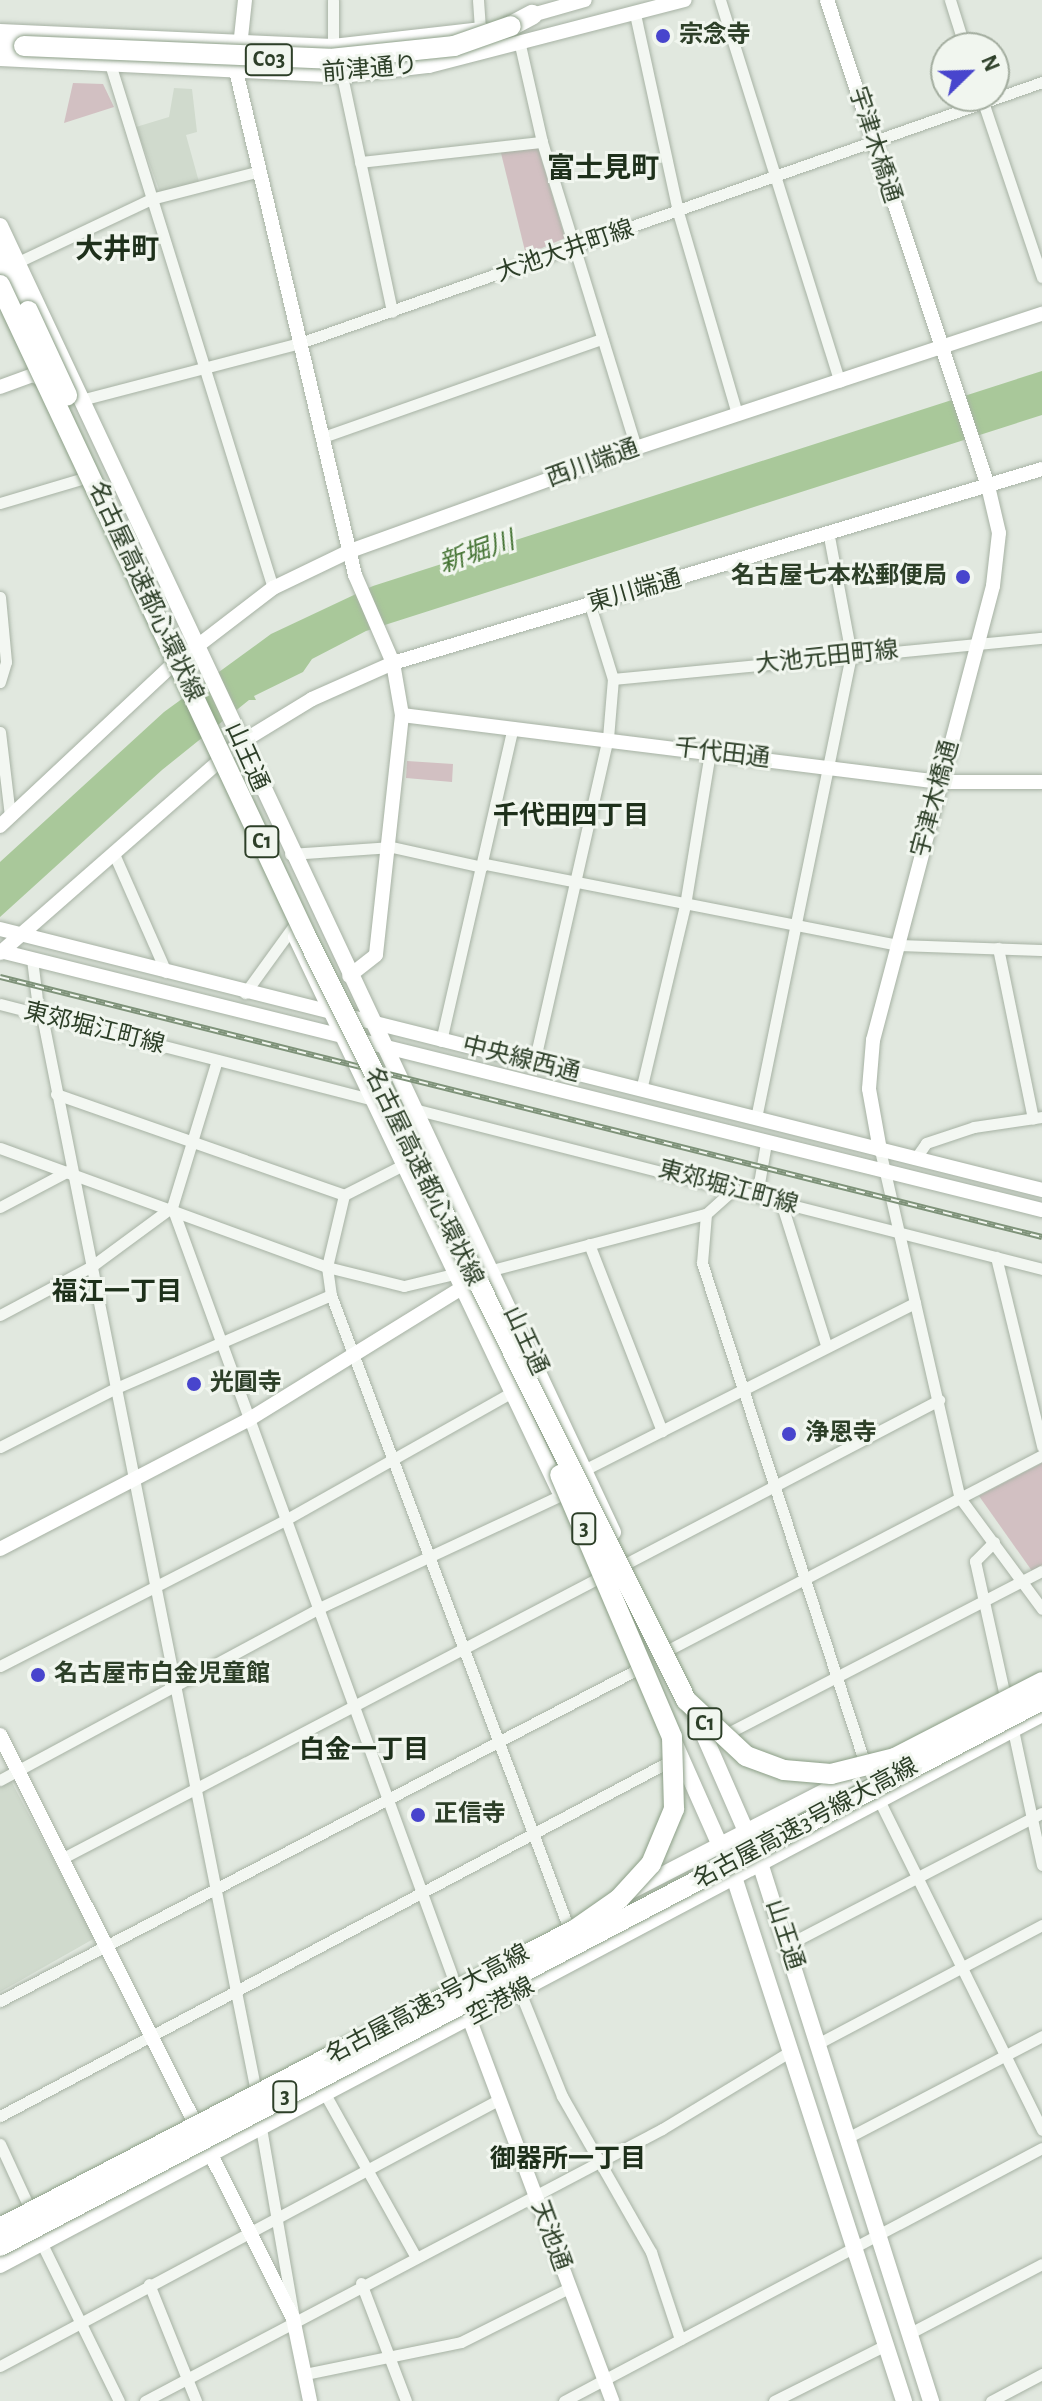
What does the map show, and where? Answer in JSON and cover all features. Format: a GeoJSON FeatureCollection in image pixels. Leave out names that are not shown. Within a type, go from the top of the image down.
{"type":"FeatureCollection","features":[{"type":"Feature","properties":{"kind":"highway","name":"C03"},"geometry":{"type":"LineString","coordinates":[[0,45],[330,59],[454,46],[511,26],[532,15]]}},
{"type":"Feature","properties":{"kind":"highway"},"geometry":{"type":"LineString","coordinates":[[0,250],[74,410],[70,433]]}},
{"type":"Feature","properties":{"kind":"highway","name":"名古屋高速都心環状線"},"geometry":{"type":"LineString","coordinates":[[0,285],[522,1394],[677,1687],[707,1726],[746,1756],[807,1774],[865,1769],[1042,1682]]}},
{"type":"Feature","properties":{"kind":"highway","name":"3"},"geometry":{"type":"LineString","coordinates":[[522,1394],[642,1664]]}},
{"type":"Feature","properties":{"kind":"highway","name":"名古屋高速3号大高線"},"geometry":{"type":"LineString","coordinates":[[0,2228],[576,1929],[619,1899],[657,1854],[676,1785],[670,1726],[642,1664]]}},
{"type":"Feature","properties":{"kind":"highway","name":"名古屋高速3号線大高線"},"geometry":{"type":"LineString","coordinates":[[569,1949],[1042,1700]]}},
{"type":"Feature","properties":{"kind":"highway","name":"名古屋高速3号大高線"},"geometry":{"type":"LineString","coordinates":[[0,2246],[569,1949]]}},
{"type":"Feature","properties":{"kind":"main road","name":"山王通"},"geometry":{"type":"LineString","coordinates":[[0,226],[290,854],[492,1270],[748,1830],[819,2043],[931,2401]]}},
{"type":"Feature","properties":{"kind":"main road","name":"山王通"},"geometry":{"type":"LineString","coordinates":[[0,305],[343,1038],[522,1394],[561,1495],[642,1664],[680,1756],[722,1844],[904,2401]]}},
{"type":"Feature","properties":{"kind":"main road","name":"空港線"},"geometry":{"type":"LineString","coordinates":[[0,2220],[454,1981],[867,1770],[1042,1675]]}},
{"type":"Feature","properties":{"kind":"main road","name":"空港線"},"geometry":{"type":"LineString","coordinates":[[0,2265],[1042,1714]]}},
{"type":"Feature","properties":{"kind":"street"},"geometry":{"type":"LineString","coordinates":[[245,0],[237,75],[355,575],[393,663],[402,715],[392,847],[376,955],[349,976]]}},
{"type":"Feature","properties":{"kind":"street"},"geometry":{"type":"LineString","coordinates":[[333,0],[333,46]]}},
{"type":"Feature","properties":{"kind":"street"},"geometry":{"type":"LineString","coordinates":[[478,0],[480,29]]}},
{"type":"Feature","properties":{"kind":"street","name":"前津通り"},"geometry":{"type":"LineString","coordinates":[[0,31],[333,46],[480,29],[585,0]]}},
{"type":"Feature","properties":{"kind":"street","name":"前津通り"},"geometry":{"type":"LineString","coordinates":[[0,59],[237,75],[342,76],[429,66],[685,0]]}},
{"type":"Feature","properties":{"kind":"street"},"geometry":{"type":"LineString","coordinates":[[720,0],[840,382]]}},
{"type":"Feature","properties":{"kind":"street","name":"宇津木橋通"},"geometry":{"type":"LineString","coordinates":[[827,0],[988,486],[998,561],[869,1062],[880,1150]]}},
{"type":"Feature","properties":{"kind":"street"},"geometry":{"type":"LineString","coordinates":[[950,0],[960,32]]}},
{"type":"Feature","properties":{"kind":"street"},"geometry":{"type":"LineString","coordinates":[[635,14],[678,212],[737,414]]}},
{"type":"Feature","properties":{"kind":"street"},"geometry":{"type":"LineString","coordinates":[[520,45],[542,142],[636,448]]}},
{"type":"Feature","properties":{"kind":"street"},"geometry":{"type":"LineString","coordinates":[[111,67],[273,588]]}},
{"type":"Feature","properties":{"kind":"street"},"geometry":{"type":"LineString","coordinates":[[342,76],[392,312]]}},
{"type":"Feature","properties":{"kind":"street","name":"大池大井町線"},"geometry":{"type":"LineString","coordinates":[[1010,92],[1042,82]]}},
{"type":"Feature","properties":{"kind":"street","name":"大池大井町線"},"geometry":{"type":"LineString","coordinates":[[81,400],[300,343],[874,144],[953,112]]}},
{"type":"Feature","properties":{"kind":"street"},"geometry":{"type":"LineString","coordinates":[[986,112],[1042,277]]}},
{"type":"Feature","properties":{"kind":"street"},"geometry":{"type":"LineString","coordinates":[[360,162],[542,142]]}},
{"type":"Feature","properties":{"kind":"street"},"geometry":{"type":"LineString","coordinates":[[18,262],[151,199],[260,171]]}},
{"type":"Feature","properties":{"kind":"street","name":"西川端通"},"geometry":{"type":"LineString","coordinates":[[5,821],[170,667],[273,588],[350,551],[636,448],[1042,314]]}},
{"type":"Feature","properties":{"kind":"street"},"geometry":{"type":"LineString","coordinates":[[323,437],[602,339]]}},
{"type":"Feature","properties":{"kind":"street"},"geometry":{"type":"LineString","coordinates":[[0,387],[33,375],[81,400]]}},
{"type":"Feature","properties":{"kind":"street","name":"東川端通"},"geometry":{"type":"LineString","coordinates":[[1,952],[240,743],[312,699],[393,663],[829,536],[1042,469]]}},
{"type":"Feature","properties":{"kind":"street"},"geometry":{"type":"LineString","coordinates":[[0,503],[81,479]]}},
{"type":"Feature","properties":{"kind":"street"},"geometry":{"type":"LineString","coordinates":[[756,1118],[798,927],[851,654],[829,536]]}},
{"type":"Feature","properties":{"kind":"street"},"geometry":{"type":"LineString","coordinates":[[0,597],[6,662],[0,682]]}},
{"type":"Feature","properties":{"kind":"street"},"geometry":{"type":"LineString","coordinates":[[534,1063],[608,738],[613,679],[590,605]]}},
{"type":"Feature","properties":{"kind":"street","name":"大池元田町線"},"geometry":{"type":"LineString","coordinates":[[613,679],[1042,638]]}},
{"type":"Feature","properties":{"kind":"street","name":"千代田通"},"geometry":{"type":"LineString","coordinates":[[402,715],[608,738],[940,782],[1042,782]]}},
{"type":"Feature","properties":{"kind":"street"},"geometry":{"type":"LineString","coordinates":[[441,1041],[484,866],[513,727]]}},
{"type":"Feature","properties":{"kind":"street"},"geometry":{"type":"LineString","coordinates":[[0,732],[5,821]]}},
{"type":"Feature","properties":{"kind":"street"},"geometry":{"type":"LineString","coordinates":[[641,1090],[685,905],[710,752]]}},
{"type":"Feature","properties":{"kind":"street"},"geometry":{"type":"LineString","coordinates":[[290,854],[392,847],[897,945],[1042,950]]}},
{"type":"Feature","properties":{"kind":"street"},"geometry":{"type":"LineString","coordinates":[[114,854],[166,972]]}},
{"type":"Feature","properties":{"kind":"street"},"geometry":{"type":"LineString","coordinates":[[245,993],[292,928]]}},
{"type":"Feature","properties":{"kind":"street","name":"中央線西通"},"geometry":{"type":"LineString","coordinates":[[3,930],[332,1015],[1042,1190]]}},
{"type":"Feature","properties":{"kind":"street"},"geometry":{"type":"LineString","coordinates":[[915,1159],[926,1143],[1038,1117],[998,948]]}},
{"type":"Feature","properties":{"kind":"street","name":"中央線西通"},"geometry":{"type":"LineString","coordinates":[[1,952],[1042,1210]]}},
{"type":"Feature","properties":{"kind":"street"},"geometry":{"type":"LineString","coordinates":[[32,959],[70,1170],[198,1786],[256,2086],[260,2127],[281,2218],[293,2318],[310,2401]]}},
{"type":"Feature","properties":{"kind":"street","name":"東郊堀江町線"},"geometry":{"type":"LineString","coordinates":[[0,1004],[375,1100]]}},
{"type":"Feature","properties":{"kind":"street"},"geometry":{"type":"LineString","coordinates":[[217,1060],[172,1207],[454,1981]]}},
{"type":"Feature","properties":{"kind":"street"},"geometry":{"type":"LineString","coordinates":[[56,1094],[344,1195],[405,1164]]}},
{"type":"Feature","properties":{"kind":"street","name":"東郊堀江町線"},"geometry":{"type":"LineString","coordinates":[[414,1109],[1042,1269]]}},
{"type":"Feature","properties":{"kind":"street"},"geometry":{"type":"LineString","coordinates":[[757,1195],[766,1143]]}},
{"type":"Feature","properties":{"kind":"street"},"geometry":{"type":"LineString","coordinates":[[0,1148],[172,1207],[327,1267],[404,1286],[462,1280]]}},
{"type":"Feature","properties":{"kind":"street"},"geometry":{"type":"LineString","coordinates":[[880,1150],[960,1498],[1042,1609]]}},
{"type":"Feature","properties":{"kind":"street"},"geometry":{"type":"LineString","coordinates":[[0,1207],[70,1170]]}},
{"type":"Feature","properties":{"kind":"street"},"geometry":{"type":"LineString","coordinates":[[492,1270],[706,1214],[734,1189]]}},
{"type":"Feature","properties":{"kind":"street"},"geometry":{"type":"LineString","coordinates":[[344,1195],[327,1267],[331,1295],[435,1559],[567,1924]]}},
{"type":"Feature","properties":{"kind":"street"},"geometry":{"type":"LineString","coordinates":[[781,1202],[826,1345]]}},
{"type":"Feature","properties":{"kind":"street"},"geometry":{"type":"LineString","coordinates":[[0,1315],[92,1266],[172,1207]]}},
{"type":"Feature","properties":{"kind":"street"},"geometry":{"type":"LineString","coordinates":[[706,1214],[702,1263],[745,1389],[834,1680],[867,1770]]}},
{"type":"Feature","properties":{"kind":"street"},"geometry":{"type":"LineString","coordinates":[[589,1244],[662,1431]]}},
{"type":"Feature","properties":{"kind":"street"},"geometry":{"type":"LineString","coordinates":[[996,1257],[1042,1446]]}},
{"type":"Feature","properties":{"kind":"street"},"geometry":{"type":"LineString","coordinates":[[0,1549],[248,1420],[355,1354],[462,1280]]}},
{"type":"Feature","properties":{"kind":"street"},"geometry":{"type":"LineString","coordinates":[[0,1447],[116,1388],[331,1295]]}},
{"type":"Feature","properties":{"kind":"street"},"geometry":{"type":"LineString","coordinates":[[584,1470],[826,1345],[915,1303]]}},
{"type":"Feature","properties":{"kind":"street"},"geometry":{"type":"LineString","coordinates":[[0,1666],[285,1520],[393,1457],[522,1394]]}},
{"type":"Feature","properties":{"kind":"street"},"geometry":{"type":"LineString","coordinates":[[61,1859],[625,1559],[775,1487],[939,1400]]}},
{"type":"Feature","properties":{"kind":"street"},"geometry":{"type":"LineString","coordinates":[[666,1651],[1042,1455]]}},
{"type":"Feature","properties":{"kind":"street"},"geometry":{"type":"LineString","coordinates":[[0,1780],[317,1609],[435,1559],[561,1495]]}},
{"type":"Feature","properties":{"kind":"street"},"geometry":{"type":"LineString","coordinates":[[994,1542],[975,1561],[1005,1696]]}},
{"type":"Feature","properties":{"kind":"street"},"geometry":{"type":"LineString","coordinates":[[708,1742],[834,1680],[983,1598],[1042,1571]]}},
{"type":"Feature","properties":{"kind":"street"},"geometry":{"type":"LineString","coordinates":[[0,2001],[642,1664]]}},
{"type":"Feature","properties":{"kind":"street"},"geometry":{"type":"LineString","coordinates":[[1013,1730],[1042,1865]]}},
{"type":"Feature","properties":{"kind":"street"},"geometry":{"type":"LineString","coordinates":[[0,1735],[190,2120],[293,2318]]}},
{"type":"Feature","properties":{"kind":"street"},"geometry":{"type":"LineString","coordinates":[[0,2116],[680,1756]]}},
{"type":"Feature","properties":{"kind":"street"},"geometry":{"type":"LineString","coordinates":[[879,1800],[1042,2130]]}},
{"type":"Feature","properties":{"kind":"street"},"geometry":{"type":"LineString","coordinates":[[787,1945],[1042,1813]]}},
{"type":"Feature","properties":{"kind":"street"},"geometry":{"type":"LineString","coordinates":[[819,2043],[1042,1925]]}},
{"type":"Feature","properties":{"kind":"street","name":"天池通"},"geometry":{"type":"LineString","coordinates":[[454,1981],[612,2401]]}},
{"type":"Feature","properties":{"kind":"street"},"geometry":{"type":"LineString","coordinates":[[520,1992],[562,2096],[651,2252],[680,2339]]}},
{"type":"Feature","properties":{"kind":"street"},"geometry":{"type":"LineString","coordinates":[[849,2137],[1042,2036]]}},
{"type":"Feature","properties":{"kind":"street"},"geometry":{"type":"LineString","coordinates":[[145,2401],[293,2318],[535,2198],[791,2051]]}},
{"type":"Feature","properties":{"kind":"street"},"geometry":{"type":"LineString","coordinates":[[325,2094],[415,2256]]}},
{"type":"Feature","properties":{"kind":"street"},"geometry":{"type":"LineString","coordinates":[[0,2366],[498,2100]]}},
{"type":"Feature","properties":{"kind":"street"},"geometry":{"type":"LineString","coordinates":[[0,2144],[28,2205]]}},
{"type":"Feature","properties":{"kind":"street"},"geometry":{"type":"LineString","coordinates":[[564,2401],[1042,2148]]}},
{"type":"Feature","properties":{"kind":"street"},"geometry":{"type":"LineString","coordinates":[[41,2242],[84,2322],[119,2401]]}},
{"type":"Feature","properties":{"kind":"street"},"geometry":{"type":"LineString","coordinates":[[910,2333],[1042,2264]]}},
{"type":"Feature","properties":{"kind":"street"},"geometry":{"type":"LineString","coordinates":[[361,2283],[392,2357],[406,2401]]}},
{"type":"Feature","properties":{"kind":"street"},"geometry":{"type":"LineString","coordinates":[[149,2284],[189,2374],[196,2401]]}},
{"type":"Feature","properties":{"kind":"street"},"geometry":{"type":"LineString","coordinates":[[305,2374],[461,2342],[569,2288]]}},
{"type":"Feature","properties":{"kind":"street"},"geometry":{"type":"LineString","coordinates":[[774,2401],[886,2345]]}},
{"type":"Feature","properties":{"kind":"street"},"geometry":{"type":"LineString","coordinates":[[991,2401],[1042,2374]]}},
{"type":"Feature","properties":{"kind":"shaded area"},"geometry":{"type":"Polygon","coordinates":[[[73,83],[103,84],[114,107],[64,123],[73,83]]]}},
{"type":"Feature","properties":{"kind":"shaded area"},"geometry":{"type":"Polygon","coordinates":[[[174,88],[192,89],[197,132],[186,135],[199,182],[160,192],[136,127],[169,117],[174,88]]]}},
{"type":"Feature","properties":{"kind":"shaded area"},"geometry":{"type":"Polygon","coordinates":[[[538,148],[565,238],[526,255],[500,149],[538,148]]]}},
{"type":"Feature","properties":{"kind":"shaded area"},"geometry":{"type":"Polygon","coordinates":[[[407,761],[453,764],[452,782],[406,778],[407,761]]]}},
{"type":"Feature","properties":{"kind":"shaded area"},"geometry":{"type":"Polygon","coordinates":[[[1042,1463],[1042,1565],[1032,1571],[979,1496],[1042,1463]]]}},
{"type":"Feature","properties":{"kind":"shaded area"},"geometry":{"type":"Polygon","coordinates":[[[11,1781],[95,1938],[0,1992],[0,1786],[11,1781]]]}},
{"type":"Feature","properties":{"kind":"water","name":"新堀川"},"geometry":{"type":"Polygon","coordinates":[[[1042,371],[1042,415],[366,631],[312,659],[303,672],[254,696],[256,700],[249,700],[162,770],[0,917],[0,862],[164,712],[271,634],[373,586],[1042,371]]]}},
{"type":"Feature","properties":{"kind":"railway"},"geometry":{"type":"LineString","coordinates":[[0,977],[1042,1237]]}},
{"type":"Feature","properties":{"kind":"place","name":"宗念寺"},"geometry":{"type":"Point","coordinates":[663,36]}},
{"type":"Feature","properties":{"kind":"place","name":"名古屋七本松郵便局"},"geometry":{"type":"Point","coordinates":[963,577]}},
{"type":"Feature","properties":{"kind":"place","name":"光圓寺"},"geometry":{"type":"Point","coordinates":[194,1384]}},
{"type":"Feature","properties":{"kind":"place","name":"浄恩寺"},"geometry":{"type":"Point","coordinates":[789,1434]}},
{"type":"Feature","properties":{"kind":"place","name":"名古屋市白金児童館"},"geometry":{"type":"Point","coordinates":[38,1675]}},
{"type":"Feature","properties":{"kind":"place","name":"正信寺"},"geometry":{"type":"Point","coordinates":[418,1815]}},
{"type":"Feature","properties":{"kind":"district","name":"富士見町"},"geometry":{"type":"Point","coordinates":[603,169]}},
{"type":"Feature","properties":{"kind":"district","name":"大井町"},"geometry":{"type":"Point","coordinates":[117,250]}},
{"type":"Feature","properties":{"kind":"district","name":"千代田四丁目"},"geometry":{"type":"Point","coordinates":[571,817]}},
{"type":"Feature","properties":{"kind":"district","name":"福江一丁目"},"geometry":{"type":"Point","coordinates":[117,1293]}},
{"type":"Feature","properties":{"kind":"district","name":"白金一丁目"},"geometry":{"type":"Point","coordinates":[364,1751]}},
{"type":"Feature","properties":{"kind":"district","name":"御器所一丁目"},"geometry":{"type":"Point","coordinates":[568,2160]}}]}
